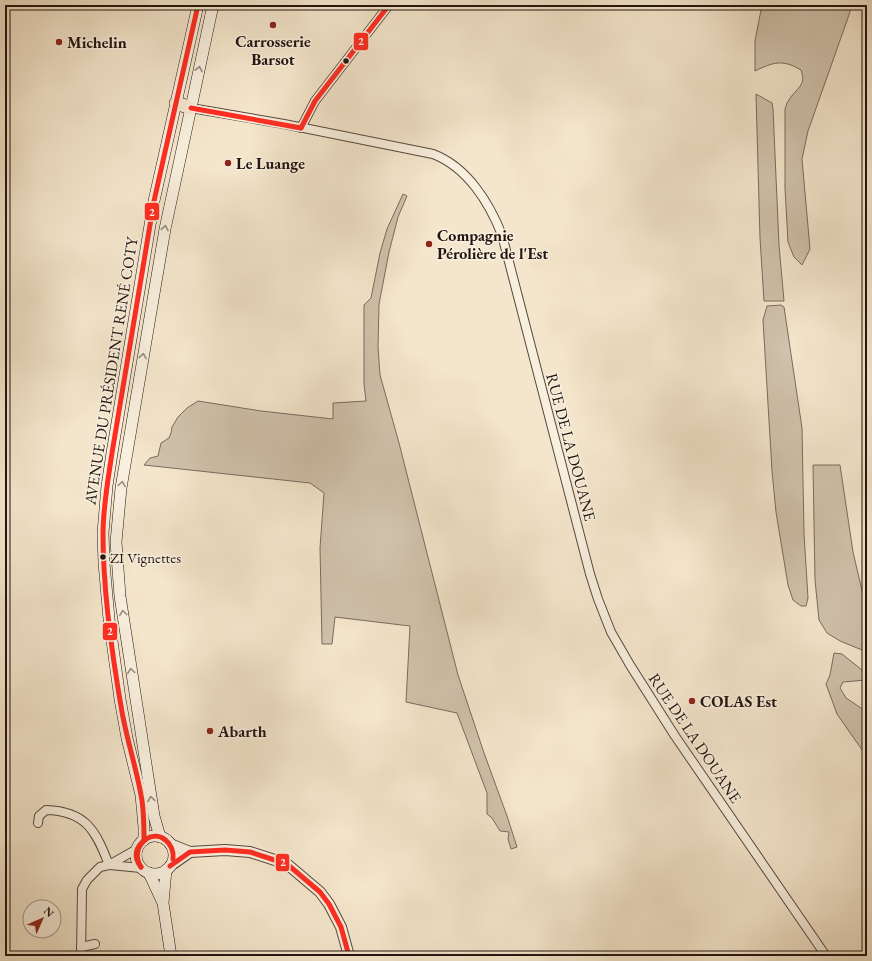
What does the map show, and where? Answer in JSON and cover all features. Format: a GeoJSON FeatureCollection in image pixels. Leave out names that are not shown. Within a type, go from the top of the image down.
{"type":"FeatureCollection","features":[{"type":"Feature","properties":{"kind":"main road","name":"AVENUE DU PRÉSIDENT RENÉ COTY"},"geometry":{"type":"LineString","coordinates":[[140,844],[144,827],[140,795],[126,730],[109,619],[103,533],[107,486],[112,453],[153,208],[198,5]]}},
{"type":"Feature","properties":{"kind":"main road","name":"AVENUE DU PRÉSIDENT RENÉ COTY"},"geometry":{"type":"LineString","coordinates":[[160,837],[154,816],[132,679],[120,596],[116,542],[121,488],[163,237],[213,5]]}},
{"type":"Feature","properties":{"kind":"main road"},"geometry":{"type":"LineString","coordinates":[[176,104],[191,108]]}},
{"type":"Feature","properties":{"kind":"main road"},"geometry":{"type":"LineString","coordinates":[[162,903],[168,868],[174,855],[170,844],[160,837],[154,836],[140,844],[136,858],[145,870],[162,903],[171,956]]}},
{"type":"Feature","properties":{"kind":"main road"},"geometry":{"type":"LineString","coordinates":[[145,870],[158,874],[168,868]]}},
{"type":"Feature","properties":{"kind":"street"},"geometry":{"type":"LineString","coordinates":[[301,128],[315,101],[389,5]]}},
{"type":"Feature","properties":{"kind":"street","name":"RUE DE LA DOUANE"},"geometry":{"type":"LineString","coordinates":[[191,108],[427,152],[448,161],[459,170],[486,202],[497,221],[502,235],[590,574],[611,632],[675,736],[826,956]]}},
{"type":"Feature","properties":{"kind":"street"},"geometry":{"type":"LineString","coordinates":[[38,823],[39,816],[46,810],[67,812],[74,816],[87,824],[97,836],[109,864]]}},
{"type":"Feature","properties":{"kind":"street"},"geometry":{"type":"LineString","coordinates":[[81,956],[82,889],[87,880],[100,867],[109,864],[140,844]]}},
{"type":"Feature","properties":{"kind":"street"},"geometry":{"type":"LineString","coordinates":[[170,844],[190,852],[225,850],[250,852],[287,864],[320,892],[329,904],[341,927],[349,956]]}},
{"type":"Feature","properties":{"kind":"street"},"geometry":{"type":"LineString","coordinates":[[168,868],[190,852]]}},
{"type":"Feature","properties":{"kind":"street"},"geometry":{"type":"LineString","coordinates":[[109,864],[145,870]]}},
{"type":"Feature","properties":{"kind":"street"},"geometry":{"type":"LineString","coordinates":[[81,947],[95,944]]}},
{"type":"Feature","properties":{"kind":"shaded area"},"geometry":{"type":"Polygon","coordinates":[[[762,5],[851,5],[850,12],[808,131],[802,159],[810,249],[802,265],[794,257],[788,242],[785,188],[785,109],[788,101],[803,80],[801,70],[783,63],[773,64],[755,71],[755,41],[762,5]]]}},
{"type":"Feature","properties":{"kind":"shaded area"},"geometry":{"type":"Polygon","coordinates":[[[756,94],[772,103],[773,109],[779,245],[784,301],[764,301],[760,238],[756,94]]]}},
{"type":"Feature","properties":{"kind":"shaded area"},"geometry":{"type":"Polygon","coordinates":[[[403,194],[407,196],[398,217],[389,252],[379,304],[378,347],[380,375],[399,443],[458,675],[517,847],[511,849],[508,839],[509,832],[500,831],[492,818],[487,814],[487,793],[457,713],[406,702],[410,626],[335,617],[332,644],[322,644],[320,548],[324,493],[310,483],[144,465],[150,458],[158,456],[161,443],[169,438],[172,427],[178,417],[187,408],[198,401],[261,411],[333,419],[333,403],[366,401],[364,384],[364,305],[371,298],[380,253],[387,229],[403,194]]]}},
{"type":"Feature","properties":{"kind":"shaded area"},"geometry":{"type":"Polygon","coordinates":[[[781,305],[784,307],[802,428],[804,534],[808,598],[806,606],[801,606],[793,600],[788,585],[776,512],[772,471],[763,320],[767,306],[781,305]]]}},
{"type":"Feature","properties":{"kind":"shaded area"},"geometry":{"type":"Polygon","coordinates":[[[813,465],[840,465],[853,552],[867,612],[867,652],[840,641],[827,633],[819,620],[815,580],[813,465]]]}},
{"type":"Feature","properties":{"kind":"shaded area"},"geometry":{"type":"Polygon","coordinates":[[[834,653],[842,654],[867,674],[866,680],[843,682],[840,688],[846,698],[867,712],[867,757],[837,714],[826,684],[830,675],[834,653]]]}},
{"type":"Feature","properties":{"kind":"transit line","name":"2"},"geometry":{"type":"LineString","coordinates":[[144,840],[142,800],[122,712],[109,623],[103,556],[104,514],[112,453],[154,201],[198,5]]}},
{"type":"Feature","properties":{"kind":"transit line","name":"2"},"geometry":{"type":"LineString","coordinates":[[301,128],[315,101],[389,5]]}},
{"type":"Feature","properties":{"kind":"transit line","name":"2"},"geometry":{"type":"LineString","coordinates":[[191,108],[301,128]]}},
{"type":"Feature","properties":{"kind":"transit line","name":"2"},"geometry":{"type":"LineString","coordinates":[[146,839],[156,836],[166,840],[172,848],[173,859]]}},
{"type":"Feature","properties":{"kind":"transit line","name":"2"},"geometry":{"type":"LineString","coordinates":[[141,867],[138,863],[136,852],[139,845],[146,839]]}},
{"type":"Feature","properties":{"kind":"transit line","name":"2"},"geometry":{"type":"LineString","coordinates":[[141,867],[137,856],[138,849],[146,839]]}},
{"type":"Feature","properties":{"kind":"transit line","name":"2"},"geometry":{"type":"LineString","coordinates":[[170,866],[190,852],[225,850],[250,852],[287,864],[320,892],[329,904],[341,927],[349,956]]}},
{"type":"Feature","properties":{"kind":"place","name":"Carrosserie Barsot"},"geometry":{"type":"Point","coordinates":[273,25]}},
{"type":"Feature","properties":{"kind":"place","name":"Michelin"},"geometry":{"type":"Point","coordinates":[59,42]}},
{"type":"Feature","properties":{"kind":"place","name":"Le Luange"},"geometry":{"type":"Point","coordinates":[228,163]}},
{"type":"Feature","properties":{"kind":"place","name":"Compagnie Pérolière de l'Est"},"geometry":{"type":"Point","coordinates":[429,244]}},
{"type":"Feature","properties":{"kind":"place","name":"ZI Vignettes"},"geometry":{"type":"Point","coordinates":[103,557]}},
{"type":"Feature","properties":{"kind":"place","name":"COLAS Est"},"geometry":{"type":"Point","coordinates":[692,701]}},
{"type":"Feature","properties":{"kind":"place","name":"Abarth"},"geometry":{"type":"Point","coordinates":[210,731]}}]}
